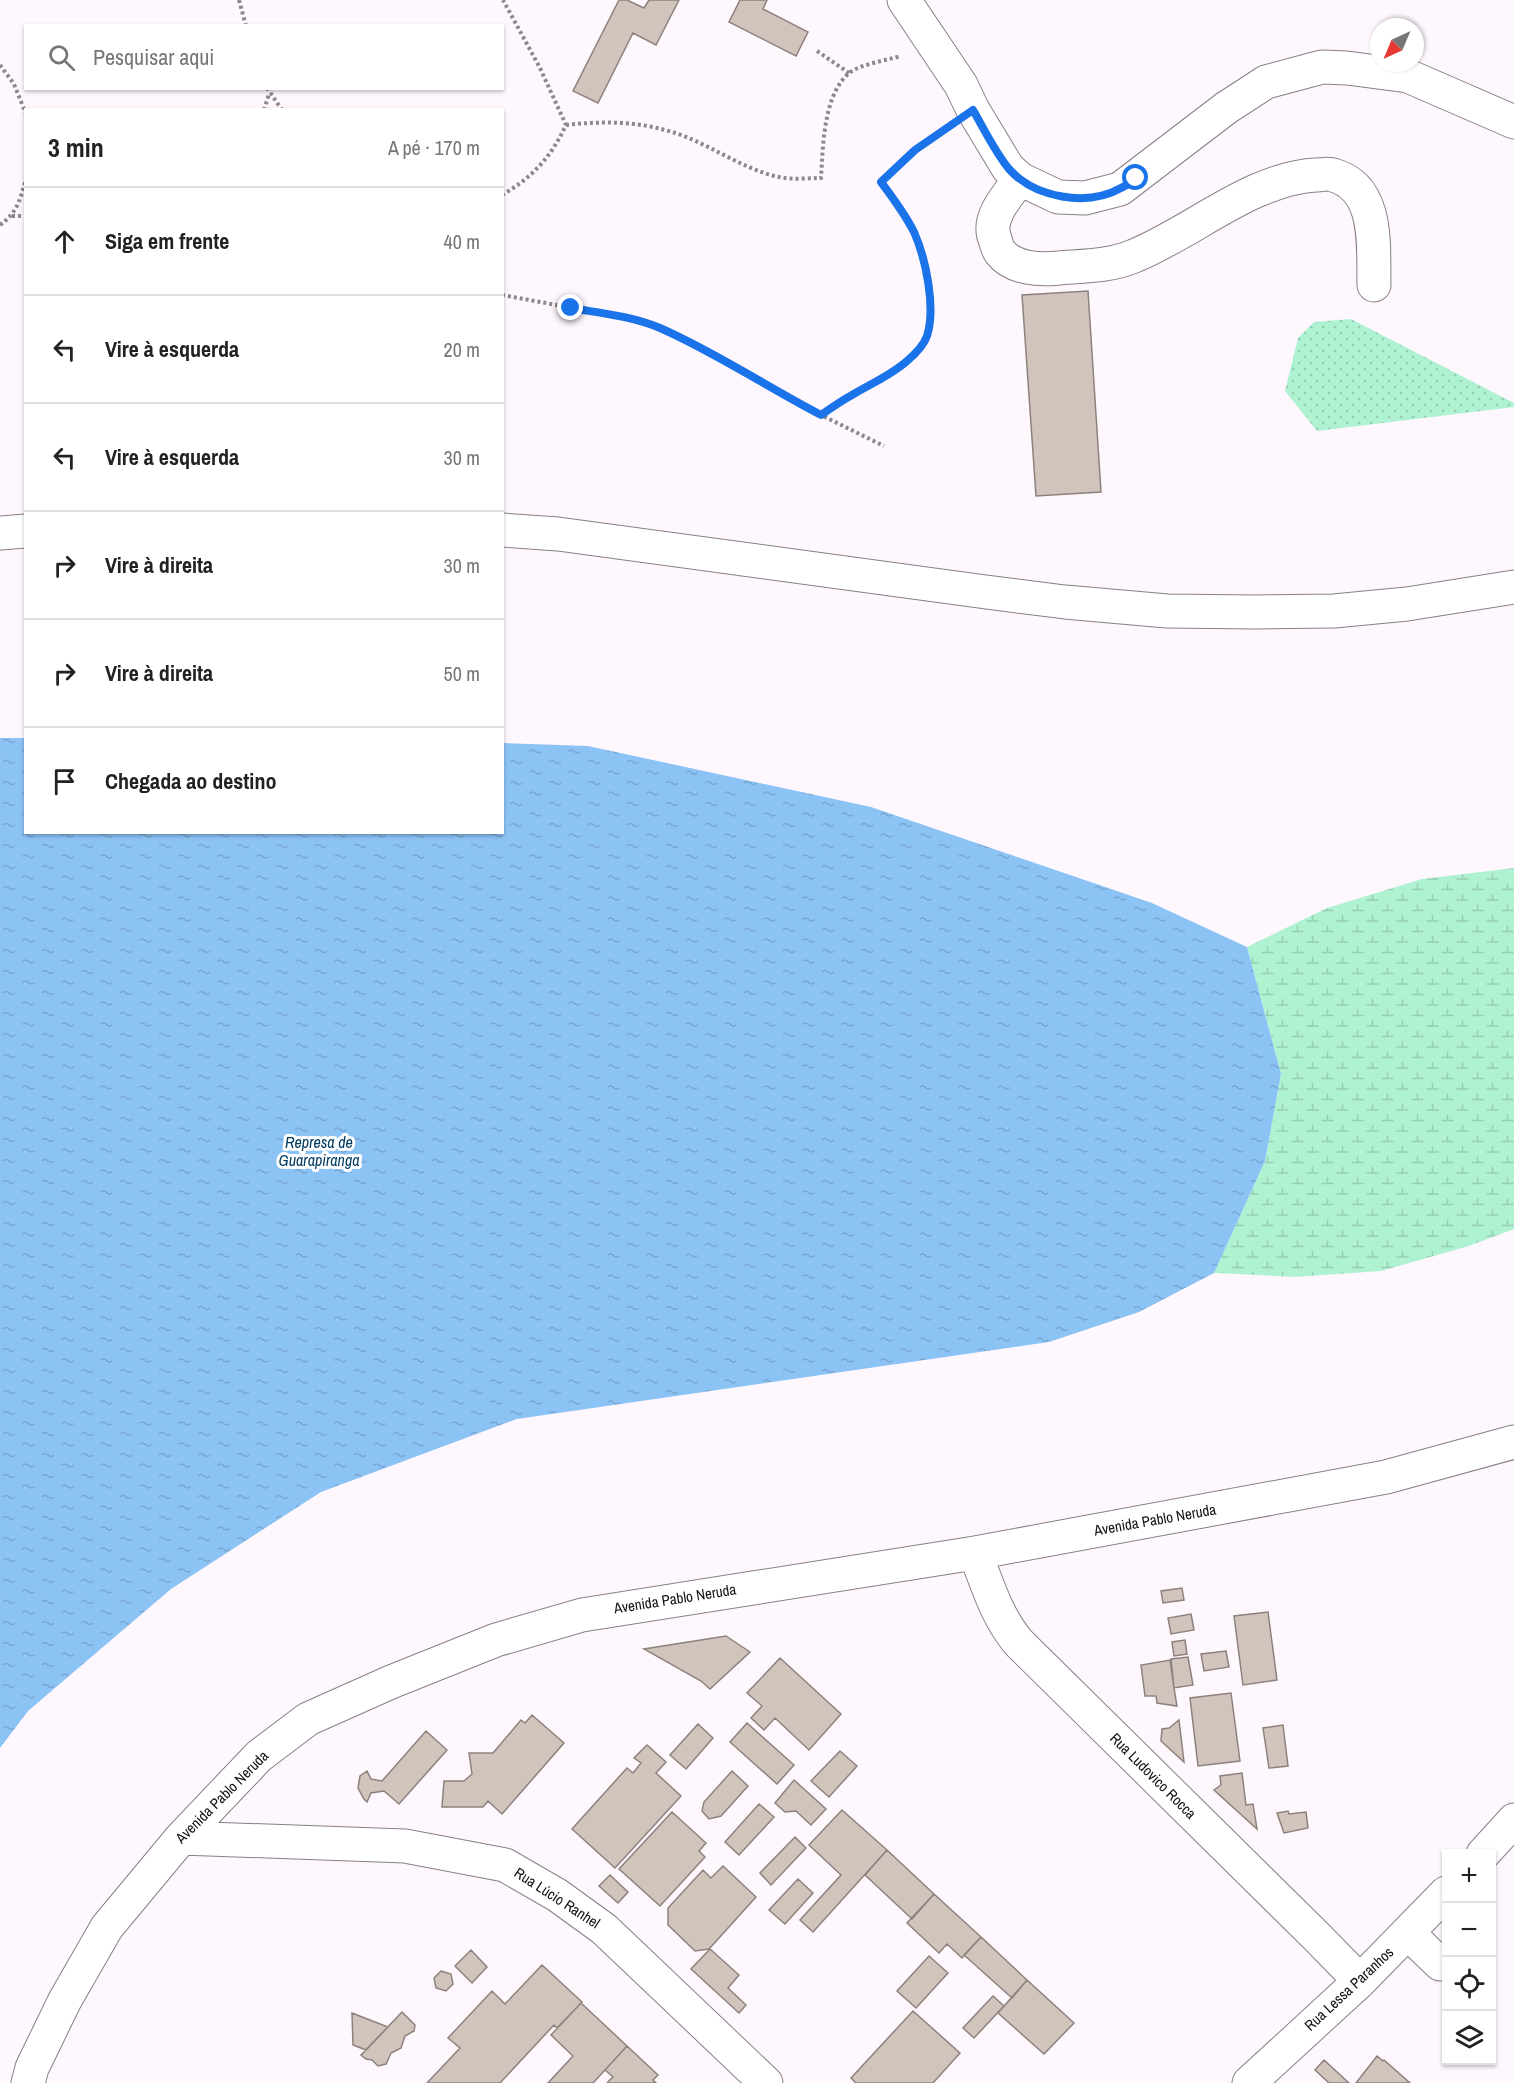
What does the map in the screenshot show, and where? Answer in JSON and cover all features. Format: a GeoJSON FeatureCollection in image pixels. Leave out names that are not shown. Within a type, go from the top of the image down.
{"type":"FeatureCollection","features":[{"type":"Feature","properties":{"kind":"street"},"geometry":{"type":"LineString","coordinates":[[904,0],[961,85],[973,110],[1008,168],[1020,179],[1058,197],[1085,198],[1120,189],[1226,108],[1266,82],[1322,67],[1408,76],[1514,122]]}},
{"type":"Feature","properties":{"kind":"street"},"geometry":{"type":"LineString","coordinates":[[1020,179],[995,216],[993,234],[1000,252],[1020,266],[1043,269],[1114,263],[1165,243],[1198,222],[1277,183],[1306,176],[1332,174],[1354,186],[1369,207],[1373,234],[1374,285]]}},
{"type":"Feature","properties":{"kind":"street"},"geometry":{"type":"LineString","coordinates":[[504,530],[558,534],[1054,601],[1167,611],[1334,611],[1407,604],[1514,587]]}},
{"type":"Feature","properties":{"kind":"street"},"geometry":{"type":"LineString","coordinates":[[0,533],[24,531]]}},
{"type":"Feature","properties":{"kind":"street","name":"Avenida Pablo Neruda"},"geometry":{"type":"LineString","coordinates":[[28,2083],[32,2068],[65,2000],[107,1927],[181,1838],[260,1756],[308,1719],[391,1682],[496,1640],[582,1615],[975,1553],[1386,1477],[1514,1442]]}},
{"type":"Feature","properties":{"kind":"street","name":"Rua Ludovico Rocca"},"geometry":{"type":"LineString","coordinates":[[975,1553],[998,1614],[1019,1643],[1360,1981]]}},
{"type":"Feature","properties":{"kind":"street"},"geometry":{"type":"LineString","coordinates":[[1488,1849],[1514,1820]]}},
{"type":"Feature","properties":{"kind":"street","name":"Rua Lúcio Ranhel"},"geometry":{"type":"LineString","coordinates":[[181,1838],[405,1846],[505,1865],[557,1895],[604,1929],[766,2083]]}},
{"type":"Feature","properties":{"kind":"street","name":"Rua Lessa Paranhos"},"geometry":{"type":"LineString","coordinates":[[1249,2083],[1360,1981],[1442,1897]]}},
{"type":"Feature","properties":{"kind":"street"},"geometry":{"type":"LineString","coordinates":[[1408,1933],[1440,1964]]}},
{"type":"Feature","properties":{"kind":"path"},"geometry":{"type":"LineString","coordinates":[[239,0],[245,24]]}},
{"type":"Feature","properties":{"kind":"path"},"geometry":{"type":"LineString","coordinates":[[503,0],[540,68],[566,125],[557,144],[544,162],[526,179],[504,194]]}},
{"type":"Feature","properties":{"kind":"path"},"geometry":{"type":"LineString","coordinates":[[566,125],[622,122],[649,125],[675,132],[761,172],[781,178],[821,178],[825,124],[832,101],[849,73],[900,56],[932,42]]}},
{"type":"Feature","properties":{"kind":"path"},"geometry":{"type":"LineString","coordinates":[[817,51],[849,73]]}},
{"type":"Feature","properties":{"kind":"path"},"geometry":{"type":"LineString","coordinates":[[0,65],[14,84],[24,109]]}},
{"type":"Feature","properties":{"kind":"path"},"geometry":{"type":"LineString","coordinates":[[264,108],[268,91]]}},
{"type":"Feature","properties":{"kind":"path"},"geometry":{"type":"LineString","coordinates":[[268,91],[281,108]]}},
{"type":"Feature","properties":{"kind":"path"},"geometry":{"type":"LineString","coordinates":[[821,415],[888,376],[908,361],[927,339],[930,303],[923,256],[906,217],[881,182],[915,150],[973,110]]}},
{"type":"Feature","properties":{"kind":"path"},"geometry":{"type":"LineString","coordinates":[[0,225],[12,216],[24,185]]}},
{"type":"Feature","properties":{"kind":"path"},"geometry":{"type":"LineString","coordinates":[[12,216],[24,216]]}},
{"type":"Feature","properties":{"kind":"path"},"geometry":{"type":"LineString","coordinates":[[504,295],[628,318],[658,328],[884,446]]}},
{"type":"Feature","properties":{"kind":"green space"},"geometry":{"type":"Polygon","coordinates":[[[1351,319],[1514,403],[1514,407],[1317,431],[1285,391],[1298,338],[1314,322],[1351,319]]]}},
{"type":"Feature","properties":{"kind":"green space"},"geometry":{"type":"Polygon","coordinates":[[[1514,868],[1514,1229],[1469,1246],[1381,1271],[1295,1277],[1214,1273],[1265,1161],[1281,1074],[1247,947],[1327,908],[1422,879],[1514,868]]]}},
{"type":"Feature","properties":{"kind":"water","name":"Represa de Guarapiranga"},"geometry":{"type":"Polygon","coordinates":[[[0,738],[24,738],[24,834],[504,834],[504,743],[588,746],[871,807],[1152,903],[1247,947],[1281,1074],[1265,1161],[1214,1273],[1139,1312],[1049,1342],[517,1419],[321,1492],[171,1589],[28,1711],[0,1748],[0,738]]]}},
{"type":"Feature","properties":{"kind":"building"},"geometry":{"type":"Polygon","coordinates":[[[619,0],[627,0],[644,8],[649,0],[679,0],[656,45],[633,33],[598,103],[573,91],[619,0]]]}},
{"type":"Feature","properties":{"kind":"building"},"geometry":{"type":"Polygon","coordinates":[[[740,0],[767,0],[763,9],[808,32],[796,56],[729,22],[740,0]]]}},
{"type":"Feature","properties":{"kind":"building"},"geometry":{"type":"Polygon","coordinates":[[[1088,291],[1101,492],[1036,496],[1022,295],[1088,291]]]}},
{"type":"Feature","properties":{"kind":"building"},"geometry":{"type":"Polygon","coordinates":[[[1182,1588],[1184,1600],[1163,1603],[1161,1591],[1182,1588]]]}},
{"type":"Feature","properties":{"kind":"building"},"geometry":{"type":"Polygon","coordinates":[[[1268,1612],[1277,1680],[1243,1685],[1234,1616],[1268,1612]]]}},
{"type":"Feature","properties":{"kind":"building"},"geometry":{"type":"Polygon","coordinates":[[[1191,1614],[1194,1630],[1171,1634],[1168,1618],[1191,1614]]]}},
{"type":"Feature","properties":{"kind":"building"},"geometry":{"type":"Polygon","coordinates":[[[726,1636],[750,1652],[710,1689],[701,1681],[644,1649],[726,1636]]]}},
{"type":"Feature","properties":{"kind":"building"},"geometry":{"type":"Polygon","coordinates":[[[1185,1640],[1187,1654],[1174,1656],[1172,1642],[1185,1640]]]}},
{"type":"Feature","properties":{"kind":"building"},"geometry":{"type":"Polygon","coordinates":[[[1226,1651],[1229,1667],[1204,1671],[1201,1654],[1226,1651]]]}},
{"type":"Feature","properties":{"kind":"building"},"geometry":{"type":"Polygon","coordinates":[[[1188,1657],[1193,1685],[1174,1688],[1171,1659],[1188,1657]]]}},
{"type":"Feature","properties":{"kind":"building"},"geometry":{"type":"Polygon","coordinates":[[[780,1658],[841,1714],[809,1750],[775,1718],[764,1730],[751,1718],[762,1706],[747,1693],[780,1658]]]}},
{"type":"Feature","properties":{"kind":"building"},"geometry":{"type":"Polygon","coordinates":[[[1170,1660],[1177,1706],[1157,1703],[1156,1696],[1145,1696],[1141,1665],[1170,1660]]]}},
{"type":"Feature","properties":{"kind":"building"},"geometry":{"type":"Polygon","coordinates":[[[1231,1693],[1240,1761],[1198,1766],[1190,1698],[1231,1693]]]}},
{"type":"Feature","properties":{"kind":"building"},"geometry":{"type":"Polygon","coordinates":[[[532,1715],[564,1743],[502,1814],[488,1801],[483,1807],[442,1807],[444,1781],[464,1781],[472,1774],[469,1753],[493,1753],[521,1720],[525,1723],[532,1715]]]}},
{"type":"Feature","properties":{"kind":"building"},"geometry":{"type":"Polygon","coordinates":[[[1179,1720],[1184,1762],[1161,1741],[1162,1729],[1169,1728],[1179,1720]]]}},
{"type":"Feature","properties":{"kind":"building"},"geometry":{"type":"Polygon","coordinates":[[[747,1723],[794,1765],[777,1784],[730,1742],[747,1723]]]}},
{"type":"Feature","properties":{"kind":"building"},"geometry":{"type":"Polygon","coordinates":[[[698,1724],[713,1738],[686,1769],[670,1755],[698,1724]]]}},
{"type":"Feature","properties":{"kind":"building"},"geometry":{"type":"Polygon","coordinates":[[[1283,1725],[1288,1766],[1269,1768],[1263,1728],[1283,1725]]]}},
{"type":"Feature","properties":{"kind":"building"},"geometry":{"type":"Polygon","coordinates":[[[426,1731],[447,1750],[399,1804],[384,1791],[371,1793],[367,1802],[358,1788],[360,1776],[367,1771],[371,1779],[382,1781],[426,1731]]]}},
{"type":"Feature","properties":{"kind":"building"},"geometry":{"type":"Polygon","coordinates":[[[647,1745],[666,1762],[656,1773],[681,1796],[615,1868],[572,1829],[627,1768],[633,1773],[641,1763],[634,1758],[647,1745]]]}},
{"type":"Feature","properties":{"kind":"building"},"geometry":{"type":"Polygon","coordinates":[[[840,1751],[857,1766],[829,1797],[811,1781],[840,1751]]]}},
{"type":"Feature","properties":{"kind":"building"},"geometry":{"type":"Polygon","coordinates":[[[732,1771],[748,1786],[721,1816],[709,1819],[702,1811],[704,1802],[732,1771]]]}},
{"type":"Feature","properties":{"kind":"building"},"geometry":{"type":"Polygon","coordinates":[[[1242,1773],[1246,1805],[1253,1804],[1257,1829],[1214,1790],[1221,1785],[1220,1776],[1242,1773]]]}},
{"type":"Feature","properties":{"kind":"building"},"geometry":{"type":"Polygon","coordinates":[[[794,1780],[826,1809],[811,1825],[796,1811],[785,1812],[775,1803],[794,1780]]]}},
{"type":"Feature","properties":{"kind":"building"},"geometry":{"type":"Polygon","coordinates":[[[759,1804],[774,1817],[739,1855],[725,1842],[759,1804]]]}},
{"type":"Feature","properties":{"kind":"building"},"geometry":{"type":"Polygon","coordinates":[[[842,1810],[887,1850],[813,1932],[800,1920],[841,1875],[809,1845],[842,1810]]]}},
{"type":"Feature","properties":{"kind":"building"},"geometry":{"type":"Polygon","coordinates":[[[1288,1811],[1289,1814],[1306,1812],[1308,1828],[1284,1833],[1277,1813],[1288,1811]]]}},
{"type":"Feature","properties":{"kind":"building"},"geometry":{"type":"Polygon","coordinates":[[[672,1812],[706,1843],[699,1851],[705,1857],[660,1906],[619,1869],[672,1812]]]}},
{"type":"Feature","properties":{"kind":"building"},"geometry":{"type":"Polygon","coordinates":[[[795,1837],[806,1848],[771,1885],[760,1873],[795,1837]]]}},
{"type":"Feature","properties":{"kind":"building"},"geometry":{"type":"Polygon","coordinates":[[[887,1850],[934,1894],[912,1919],[865,1875],[887,1850]]]}},
{"type":"Feature","properties":{"kind":"building"},"geometry":{"type":"Polygon","coordinates":[[[723,1866],[756,1897],[709,1949],[695,1951],[668,1925],[668,1908],[703,1870],[711,1878],[723,1866]]]}},
{"type":"Feature","properties":{"kind":"building"},"geometry":{"type":"Polygon","coordinates":[[[610,1875],[628,1892],[618,1903],[599,1886],[610,1875]]]}},
{"type":"Feature","properties":{"kind":"building"},"geometry":{"type":"Polygon","coordinates":[[[798,1879],[813,1893],[785,1924],[769,1910],[798,1879]]]}},
{"type":"Feature","properties":{"kind":"building"},"geometry":{"type":"Polygon","coordinates":[[[934,1894],[981,1937],[962,1958],[947,1944],[939,1953],[907,1923],[934,1894]]]}},
{"type":"Feature","properties":{"kind":"building"},"geometry":{"type":"Polygon","coordinates":[[[981,1937],[1027,1980],[1012,1998],[964,1955],[981,1937]]]}},
{"type":"Feature","properties":{"kind":"building"},"geometry":{"type":"Polygon","coordinates":[[[710,1949],[739,1975],[728,1988],[746,2005],[739,2013],[691,1969],[710,1949]]]}},
{"type":"Feature","properties":{"kind":"building"},"geometry":{"type":"Polygon","coordinates":[[[471,1950],[487,1967],[472,1983],[455,1966],[471,1950]]]}},
{"type":"Feature","properties":{"kind":"building"},"geometry":{"type":"Polygon","coordinates":[[[929,1956],[948,1973],[916,2008],[897,1991],[929,1956]]]}},
{"type":"Feature","properties":{"kind":"building"},"geometry":{"type":"Polygon","coordinates":[[[542,1965],[582,2002],[557,2028],[554,2025],[500,2083],[427,2083],[460,2048],[448,2038],[492,1991],[505,2004],[542,1965]]]}},
{"type":"Feature","properties":{"kind":"building"},"geometry":{"type":"Polygon","coordinates":[[[441,1971],[451,1974],[453,1984],[446,1991],[436,1988],[434,1978],[441,1971]]]}},
{"type":"Feature","properties":{"kind":"building"},"geometry":{"type":"Polygon","coordinates":[[[1027,1980],[1074,2023],[1044,2054],[998,2013],[1027,1980]]]}},
{"type":"Feature","properties":{"kind":"building"},"geometry":{"type":"Polygon","coordinates":[[[993,1996],[1004,2006],[974,2038],[963,2028],[993,1996]]]}},
{"type":"Feature","properties":{"kind":"building"},"geometry":{"type":"Polygon","coordinates":[[[581,2003],[627,2046],[593,2083],[548,2083],[573,2056],[551,2035],[581,2003]]]}},
{"type":"Feature","properties":{"kind":"building"},"geometry":{"type":"Polygon","coordinates":[[[913,2011],[960,2053],[933,2083],[856,2083],[851,2078],[913,2011]]]}},
{"type":"Feature","properties":{"kind":"building"},"geometry":{"type":"Polygon","coordinates":[[[402,2012],[415,2025],[414,2031],[405,2036],[401,2048],[391,2053],[386,2064],[378,2066],[361,2055],[402,2012]]]}},
{"type":"Feature","properties":{"kind":"building"},"geometry":{"type":"Polygon","coordinates":[[[352,2013],[388,2027],[366,2050],[353,2045],[352,2013]]]}},
{"type":"Feature","properties":{"kind":"building"},"geometry":{"type":"Polygon","coordinates":[[[627,2046],[658,2075],[653,2080],[656,2083],[607,2083],[613,2077],[605,2070],[627,2046]]]}},
{"type":"Feature","properties":{"kind":"building"},"geometry":{"type":"Polygon","coordinates":[[[1377,2056],[1384,2060],[1410,2083],[1356,2083],[1377,2056]]]}},
{"type":"Feature","properties":{"kind":"building"},"geometry":{"type":"Polygon","coordinates":[[[1324,2060],[1349,2083],[1329,2083],[1315,2070],[1324,2060]]]}},
{"type":"Feature","properties":{"kind":"route"},"geometry":{"type":"LineString","coordinates":[[571,308],[628,318],[658,328],[821,415],[888,376],[908,361],[927,339],[930,303],[923,256],[906,217],[881,182],[915,150],[973,110],[1008,168],[1020,179],[1036,188],[1058,197],[1085,198],[1120,189],[1136,178]]}}]}
